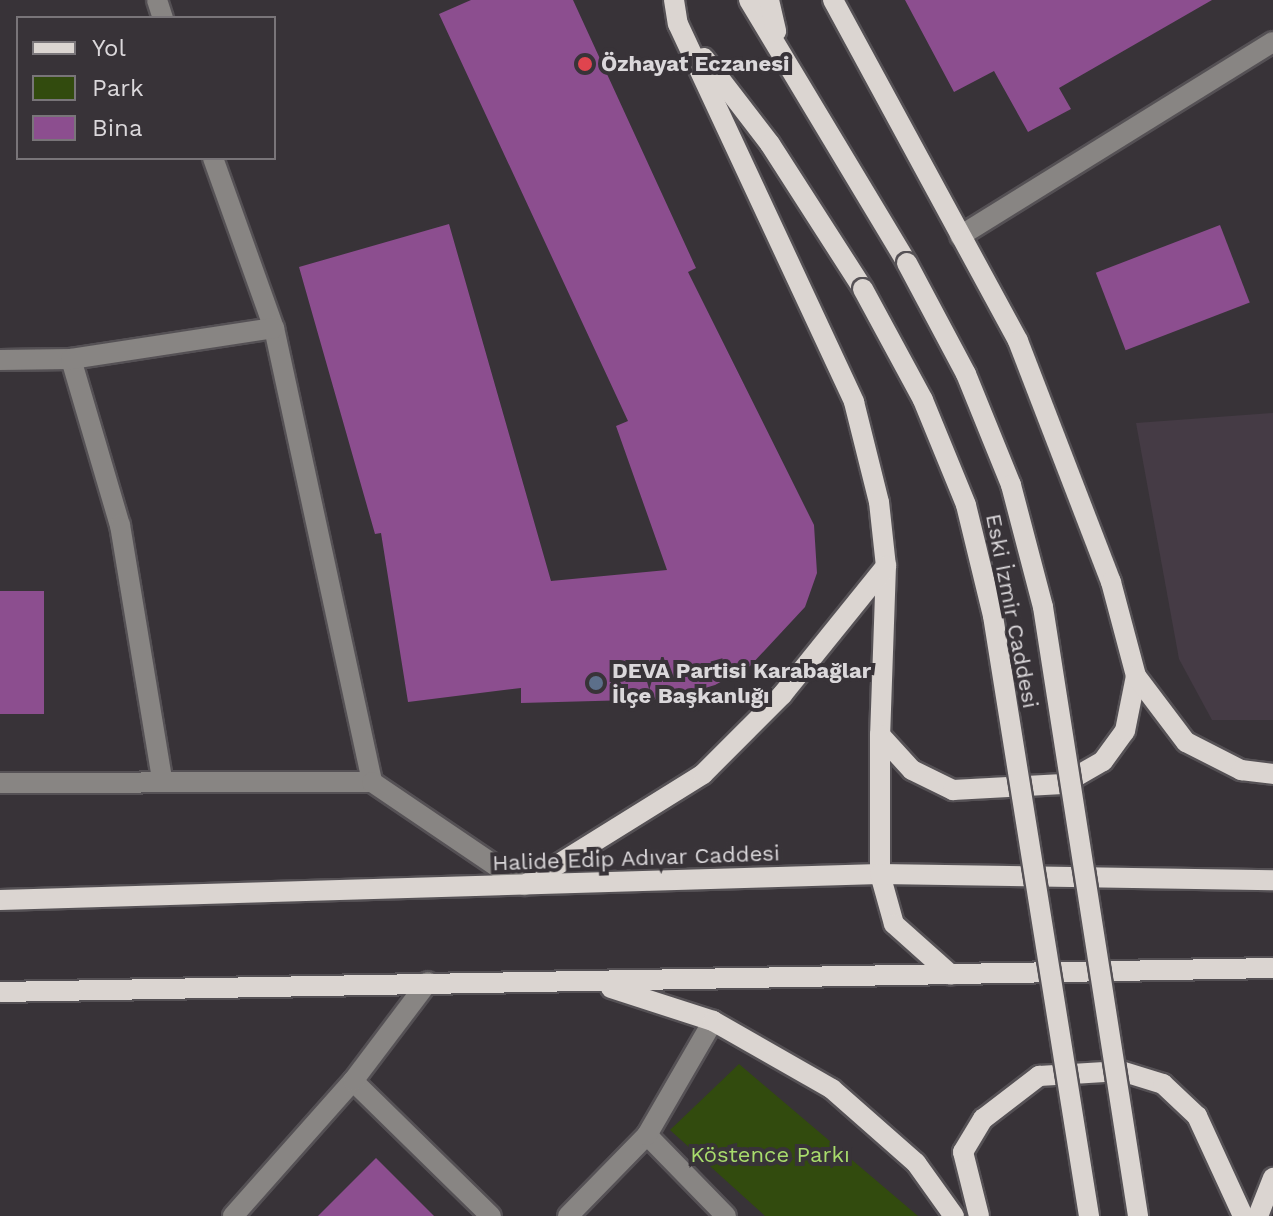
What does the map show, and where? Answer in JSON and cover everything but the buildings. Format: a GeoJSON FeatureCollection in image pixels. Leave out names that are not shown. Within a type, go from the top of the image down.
{"type":"FeatureCollection","features":[{"type":"Feature","properties":{"kind":"main road","name":"Eski İzmir Caddesi"},"geometry":{"type":"LineString","coordinates":[[662,0],[770,144],[863,289],[923,400],[966,505],[986,588],[1089,1216]]}},
{"type":"Feature","properties":{"kind":"main road"},"geometry":{"type":"LineString","coordinates":[[674,0],[678,24],[854,402],[879,502],[886,566],[880,735],[880,874],[894,924],[951,975]]}},
{"type":"Feature","properties":{"kind":"main road","name":"Eski İzmir Caddesi"},"geometry":{"type":"LineString","coordinates":[[749,0],[907,263],[966,374],[1011,485],[1043,607],[1138,1216]]}},
{"type":"Feature","properties":{"kind":"main road"},"geometry":{"type":"LineString","coordinates":[[769,0],[784,58]]}},
{"type":"Feature","properties":{"kind":"main road"},"geometry":{"type":"LineString","coordinates":[[833,0],[1018,341],[1111,582],[1136,676],[1186,742],[1241,770],[1273,774]]}},
{"type":"Feature","properties":{"kind":"main road"},"geometry":{"type":"LineString","coordinates":[[524,885],[703,774],[782,695],[886,566]]}},
{"type":"Feature","properties":{"kind":"main road"},"geometry":{"type":"LineString","coordinates":[[880,735],[912,770],[953,790],[1063,784],[1103,761],[1125,731],[1136,676]]}},
{"type":"Feature","properties":{"kind":"main road","name":"Halide Edip Adıvar Caddesi"},"geometry":{"type":"LineString","coordinates":[[0,900],[880,874],[1273,880]]}},
{"type":"Feature","properties":{"kind":"main road"},"geometry":{"type":"LineString","coordinates":[[0,992],[428,982],[596,984],[1273,968]]}},
{"type":"Feature","properties":{"kind":"main road"},"geometry":{"type":"LineString","coordinates":[[596,984],[713,1021],[832,1089],[916,1163],[954,1216]]}},
{"type":"Feature","properties":{"kind":"main road"},"geometry":{"type":"LineString","coordinates":[[979,1216],[963,1152],[983,1119],[1039,1076],[1121,1071],[1163,1084],[1197,1116],[1243,1216]]}},
{"type":"Feature","properties":{"kind":"main road"},"geometry":{"type":"LineString","coordinates":[[1258,1216],[1273,1178]]}},
{"type":"Feature","properties":{"kind":"street"},"geometry":{"type":"LineString","coordinates":[[960,236],[1273,42]]}},
{"type":"Feature","properties":{"kind":"street"},"geometry":{"type":"LineString","coordinates":[[214,160],[274,328],[372,782]]}},
{"type":"Feature","properties":{"kind":"street"},"geometry":{"type":"LineString","coordinates":[[0,360],[71,359],[274,328]]}},
{"type":"Feature","properties":{"kind":"street"},"geometry":{"type":"LineString","coordinates":[[71,359],[120,525],[162,779]]}},
{"type":"Feature","properties":{"kind":"street"},"geometry":{"type":"LineString","coordinates":[[0,783],[162,779],[372,782],[524,885]]}},
{"type":"Feature","properties":{"kind":"street"},"geometry":{"type":"LineString","coordinates":[[233,1216],[353,1081],[428,982]]}},
{"type":"Feature","properties":{"kind":"street"},"geometry":{"type":"LineString","coordinates":[[568,1216],[647,1135],[713,1021]]}},
{"type":"Feature","properties":{"kind":"street"},"geometry":{"type":"LineString","coordinates":[[353,1081],[491,1216]]}},
{"type":"Feature","properties":{"kind":"street"},"geometry":{"type":"LineString","coordinates":[[647,1135],[726,1216]]}},
{"type":"Feature","properties":{"kind":"shaded area"},"geometry":{"type":"Polygon","coordinates":[[[1273,413],[1273,720],[1212,720],[1179,659],[1136,423],[1273,413]]]}},
{"type":"Feature","properties":{"kind":"green space","name":"Köstence Parkı"},"geometry":{"type":"Polygon","coordinates":[[[739,1064],[918,1216],[765,1216],[670,1130],[739,1064]]]}},
{"type":"Feature","properties":{"kind":"place","name":"Özhayat Eczanesi"},"geometry":{"type":"Point","coordinates":[585,64]}},
{"type":"Feature","properties":{"kind":"place","name":"DEVA Partisi Karabağlar İlçe Başkanlığı"},"geometry":{"type":"Point","coordinates":[596,683]}}]}
